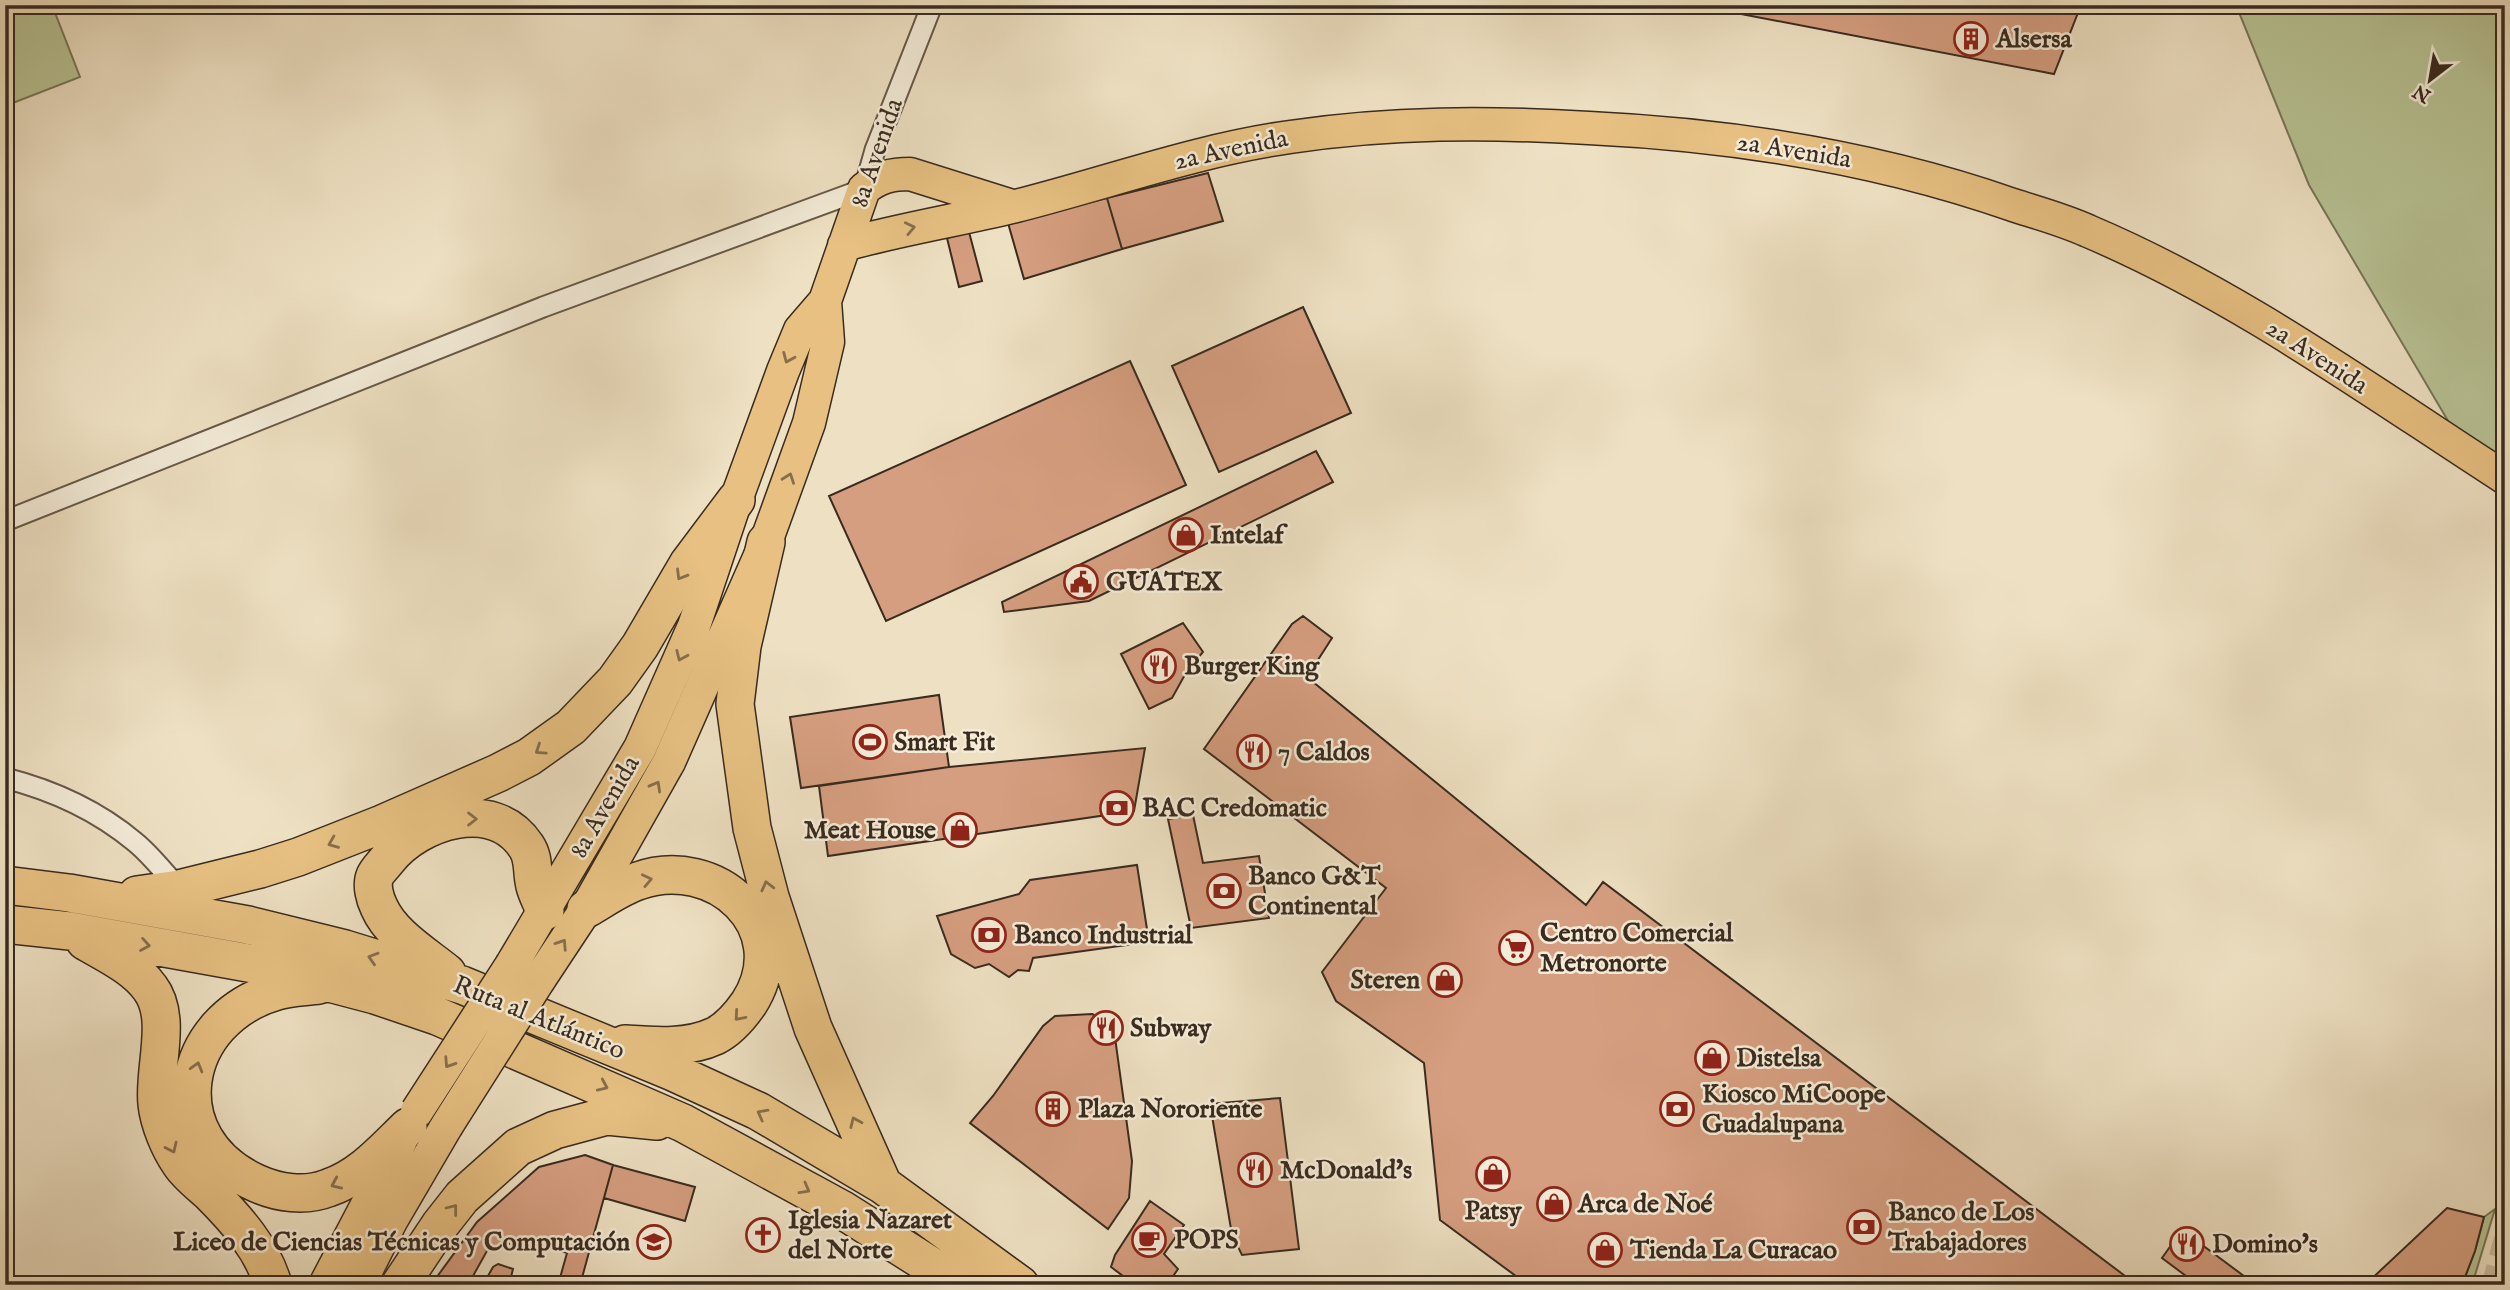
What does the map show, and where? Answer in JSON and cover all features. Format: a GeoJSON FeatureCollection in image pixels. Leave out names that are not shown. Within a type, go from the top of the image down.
{"type":"FeatureCollection","features":[{"type":"Feature","properties":{"kind":"highway"},"geometry":{"type":"LineString","coordinates":[[69,893],[146,895],[260,870],[322,848],[498,773],[529,757],[555,740],[615,681],[640,646],[688,564],[736,500]]}},
{"type":"Feature","properties":{"kind":"highway"},"geometry":{"type":"LineString","coordinates":[[766,542],[742,646],[734,704],[752,828],[770,897],[813,1028],[883,1185]]}},
{"type":"Feature","properties":{"kind":"highway"},"geometry":{"type":"LineString","coordinates":[[462,985],[393,928],[379,909],[374,893],[374,877],[394,851],[431,826],[460,819],[486,819],[508,828],[525,844],[534,863],[535,886],[545,911]]}},
{"type":"Feature","properties":{"kind":"highway"},"geometry":{"type":"LineString","coordinates":[[586,909],[638,880],[667,876],[700,878],[722,887],[742,903],[756,923],[762,950],[761,976],[754,994],[736,1021],[715,1036],[690,1044],[660,1047],[600,1042]]}},
{"type":"Feature","properties":{"kind":"highway","name":"Ruta al Atlántico"},"geometry":{"type":"LineString","coordinates":[[5,886],[69,893],[248,925],[345,949],[462,985],[673,1072],[758,1111],[883,1185],[1020,1285]]}},
{"type":"Feature","properties":{"kind":"highway","name":"Ruta al Atlántico"},"geometry":{"type":"LineString","coordinates":[[13,927],[69,931],[265,966],[437,1016],[683,1123],[841,1209],[961,1285]]}},
{"type":"Feature","properties":{"kind":"highway"},"geometry":{"type":"LineString","coordinates":[[69,931],[122,964],[151,989],[157,1000],[161,1028],[156,1103],[162,1126],[180,1164],[239,1222],[270,1272],[273,1285]]}},
{"type":"Feature","properties":{"kind":"highway"},"geometry":{"type":"LineString","coordinates":[[331,983],[277,991],[243,1007],[206,1041],[197,1062],[191,1096],[201,1136],[216,1156],[236,1174],[269,1188],[302,1194],[328,1189],[360,1173],[412,1119]]}},
{"type":"Feature","properties":{"kind":"highway"},"geometry":{"type":"LineString","coordinates":[[400,1285],[462,1197],[518,1147],[555,1129],[607,1116],[683,1123]]}},
{"type":"Feature","properties":{"kind":"main road","name":"2a Avenida"},"geometry":{"type":"LineString","coordinates":[[844,245],[897,230],[1014,206],[1206,153],[1258,142],[1346,130],[1433,123],[1524,124],[1638,130],[1792,148],[1879,165],[1956,185],[2085,229],[2153,261],[2260,320],[2505,478]]}},
{"type":"Feature","properties":{"kind":"main road"},"geometry":{"type":"LineString","coordinates":[[864,188],[877,178],[910,174],[1014,206]]}},
{"type":"Feature","properties":{"kind":"main road","name":"8a Avenida"},"geometry":{"type":"LineString","coordinates":[[359,1285],[391,1221],[446,1127],[586,909],[670,762],[766,542],[809,423],[828,342],[825,302],[864,188]]}},
{"type":"Feature","properties":{"kind":"main road","name":"8a Avenida"},"geometry":{"type":"LineString","coordinates":[[325,1285],[412,1119],[545,911],[640,748],[694,626],[736,500],[800,330],[825,302]]}},
{"type":"Feature","properties":{"kind":"street","name":"8a Avenida"},"geometry":{"type":"LineString","coordinates":[[864,188],[875,150],[932,5]]}},
{"type":"Feature","properties":{"kind":"street"},"geometry":{"type":"LineString","coordinates":[[5,521],[543,307],[864,188]]}},
{"type":"Feature","properties":{"kind":"street"},"geometry":{"type":"LineString","coordinates":[[5,778],[75,803],[105,819],[137,843],[179,889]]}},
{"type":"Feature","properties":{"kind":"green space"},"geometry":{"type":"Polygon","coordinates":[[[5,5],[52,5],[80,77],[5,106],[5,5]]]}},
{"type":"Feature","properties":{"kind":"green space"},"geometry":{"type":"Polygon","coordinates":[[[2236,5],[2505,5],[2505,460],[2454,431],[2309,185],[2236,5]]]}},
{"type":"Feature","properties":{"kind":"green space"},"geometry":{"type":"Polygon","coordinates":[[[2495,1209],[2472,1285],[2462,1285],[2484,1217],[2495,1209]]]}},
{"type":"Feature","properties":{"kind":"building","name":"Alsersa"},"geometry":{"type":"Polygon","coordinates":[[[1694,5],[2081,5],[2054,74],[1694,5]]]}},
{"type":"Feature","properties":{"kind":"building"},"geometry":{"type":"Polygon","coordinates":[[[1208,173],[1223,221],[1122,249],[1107,198],[1208,173]]]}},
{"type":"Feature","properties":{"kind":"building"},"geometry":{"type":"Polygon","coordinates":[[[1107,198],[1122,249],[1024,279],[1008,223],[1107,198]]]}},
{"type":"Feature","properties":{"kind":"building"},"geometry":{"type":"Polygon","coordinates":[[[969,232],[982,281],[959,287],[947,238],[969,232]]]}},
{"type":"Feature","properties":{"kind":"building"},"geometry":{"type":"Polygon","coordinates":[[[1303,307],[1351,413],[1219,472],[1172,366],[1303,307]]]}},
{"type":"Feature","properties":{"kind":"building"},"geometry":{"type":"Polygon","coordinates":[[[1130,361],[1186,485],[886,621],[829,496],[1130,361]]]}},
{"type":"Feature","properties":{"kind":"building"},"geometry":{"type":"Polygon","coordinates":[[[1316,451],[1333,482],[1089,601],[1004,612],[1002,602],[1316,451]]]}},
{"type":"Feature","properties":{"kind":"building","name":"Centro Comercial Metronorte"},"geometry":{"type":"Polygon","coordinates":[[[1303,616],[1332,638],[1307,677],[1586,905],[1603,882],[2133,1282],[2131,1285],[1528,1285],[1440,1220],[1424,1063],[1336,1001],[1322,972],[1386,888],[1204,749],[1292,624],[1303,616]]]}},
{"type":"Feature","properties":{"kind":"building","name":"Burger King"},"geometry":{"type":"Polygon","coordinates":[[[1183,623],[1203,652],[1187,671],[1172,698],[1149,709],[1121,654],[1183,623]]]}},
{"type":"Feature","properties":{"kind":"building","name":"Smart Fit"},"geometry":{"type":"Polygon","coordinates":[[[939,695],[949,767],[801,788],[790,717],[939,695]]]}},
{"type":"Feature","properties":{"kind":"building"},"geometry":{"type":"Polygon","coordinates":[[[1145,748],[1134,811],[828,856],[819,786],[949,767],[1145,748]]]}},
{"type":"Feature","properties":{"kind":"building","name":"Banco G&T Continental"},"geometry":{"type":"Polygon","coordinates":[[[1193,815],[1203,863],[1259,856],[1269,918],[1191,928],[1168,819],[1193,815]]]}},
{"type":"Feature","properties":{"kind":"building"},"geometry":{"type":"Polygon","coordinates":[[[1137,865],[1149,942],[1033,958],[1029,971],[1018,970],[1009,977],[989,964],[975,968],[951,954],[937,916],[1019,894],[1030,880],[1137,865]]]}},
{"type":"Feature","properties":{"kind":"building","name":"Plaza Nororiente"},"geometry":{"type":"Polygon","coordinates":[[[1092,1014],[1113,1023],[1132,1161],[1129,1198],[1108,1229],[970,1123],[993,1096],[1043,1026],[1055,1016],[1092,1014]]]}},
{"type":"Feature","properties":{"kind":"building","name":"McDonald's"},"geometry":{"type":"Polygon","coordinates":[[[1280,1098],[1299,1249],[1242,1255],[1232,1235],[1210,1104],[1280,1098]]]}},
{"type":"Feature","properties":{"kind":"building"},"geometry":{"type":"Polygon","coordinates":[[[585,1155],[613,1165],[580,1285],[558,1285],[567,1253],[526,1240],[488,1249],[468,1285],[431,1285],[477,1222],[539,1167],[585,1155]]]}},
{"type":"Feature","properties":{"kind":"building"},"geometry":{"type":"Polygon","coordinates":[[[613,1165],[695,1187],[685,1221],[604,1198],[613,1165]]]}},
{"type":"Feature","properties":{"kind":"building","name":"POPS"},"geometry":{"type":"Polygon","coordinates":[[[1150,1201],[1184,1225],[1164,1254],[1178,1269],[1167,1285],[1135,1285],[1111,1267],[1115,1255],[1150,1201]]]}},
{"type":"Feature","properties":{"kind":"building"},"geometry":{"type":"Polygon","coordinates":[[[2447,1208],[2484,1217],[2462,1285],[2365,1285],[2447,1208]]]}},
{"type":"Feature","properties":{"kind":"building","name":"Domino's"},"geometry":{"type":"Polygon","coordinates":[[[2182,1230],[2252,1282],[2251,1285],[2198,1285],[2162,1258],[2182,1230]]]}},
{"type":"Feature","properties":{"kind":"building"},"geometry":{"type":"Polygon","coordinates":[[[498,1264],[513,1269],[509,1285],[483,1285],[493,1267],[498,1264]]]}},
{"type":"Feature","properties":{"kind":"tunnel"},"geometry":{"type":"LineString","coordinates":[[2491,1285],[2505,1232]]}},
{"type":"Feature","properties":{"kind":"place","name":"Alsersa"},"geometry":{"type":"Point","coordinates":[1971,39]}},
{"type":"Feature","properties":{"kind":"place","name":"Intelaf"},"geometry":{"type":"Point","coordinates":[1186,535]}},
{"type":"Feature","properties":{"kind":"place","name":"GUATEX"},"geometry":{"type":"Point","coordinates":[1081,582]}},
{"type":"Feature","properties":{"kind":"place","name":"Burger King"},"geometry":{"type":"Point","coordinates":[1159,666]}},
{"type":"Feature","properties":{"kind":"place","name":"Smart Fit"},"geometry":{"type":"Point","coordinates":[870,742]}},
{"type":"Feature","properties":{"kind":"place","name":"7 Caldos"},"geometry":{"type":"Point","coordinates":[1254,752]}},
{"type":"Feature","properties":{"kind":"place","name":"BAC Credomatic"},"geometry":{"type":"Point","coordinates":[1117,808]}},
{"type":"Feature","properties":{"kind":"place","name":"Meat House"},"geometry":{"type":"Point","coordinates":[960,830]}},
{"type":"Feature","properties":{"kind":"place","name":"Banco G&T Continental"},"geometry":{"type":"Point","coordinates":[1224,891]}},
{"type":"Feature","properties":{"kind":"place","name":"Banco Industrial"},"geometry":{"type":"Point","coordinates":[989,935]}},
{"type":"Feature","properties":{"kind":"place","name":"Centro Comercial Metronorte"},"geometry":{"type":"Point","coordinates":[1516,948]}},
{"type":"Feature","properties":{"kind":"place","name":"Steren"},"geometry":{"type":"Point","coordinates":[1445,980]}},
{"type":"Feature","properties":{"kind":"place","name":"Subway"},"geometry":{"type":"Point","coordinates":[1106,1028]}},
{"type":"Feature","properties":{"kind":"place","name":"Distelsa"},"geometry":{"type":"Point","coordinates":[1712,1058]}},
{"type":"Feature","properties":{"kind":"place","name":"Plaza Nororiente"},"geometry":{"type":"Point","coordinates":[1053,1109]}},
{"type":"Feature","properties":{"kind":"place","name":"Kiosco MiCoope Guadalupana"},"geometry":{"type":"Point","coordinates":[1677,1109]}},
{"type":"Feature","properties":{"kind":"place","name":"McDonald's"},"geometry":{"type":"Point","coordinates":[1255,1170]}},
{"type":"Feature","properties":{"kind":"place","name":"Patsy"},"geometry":{"type":"Point","coordinates":[1493,1174]}},
{"type":"Feature","properties":{"kind":"place","name":"Arca de Noé"},"geometry":{"type":"Point","coordinates":[1554,1204]}},
{"type":"Feature","properties":{"kind":"place","name":"Banco de Los Trabajadores"},"geometry":{"type":"Point","coordinates":[1864,1227]}},
{"type":"Feature","properties":{"kind":"place","name":"Iglesia Nazaret del Norte"},"geometry":{"type":"Point","coordinates":[763,1235]}},
{"type":"Feature","properties":{"kind":"place","name":"POPS"},"geometry":{"type":"Point","coordinates":[1149,1240]}},
{"type":"Feature","properties":{"kind":"place","name":"Liceo de Ciencias Técnicas y Computación"},"geometry":{"type":"Point","coordinates":[654,1242]}},
{"type":"Feature","properties":{"kind":"place","name":"Domino's"},"geometry":{"type":"Point","coordinates":[2187,1244]}},
{"type":"Feature","properties":{"kind":"place","name":"Tienda La Curacao"},"geometry":{"type":"Point","coordinates":[1605,1250]}}]}
